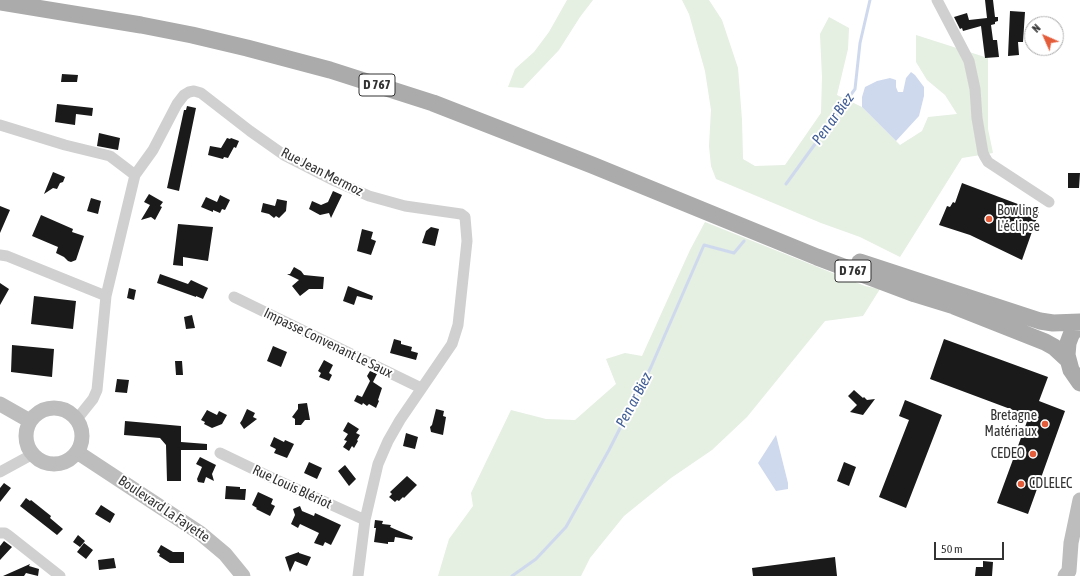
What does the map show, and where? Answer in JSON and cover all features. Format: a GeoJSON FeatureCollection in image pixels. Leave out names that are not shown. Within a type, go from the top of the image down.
{"type":"FeatureCollection","features":[{"type":"Feature","properties":{"kind":"main road","name":"D 767"},"geometry":{"type":"LineString","coordinates":[[0,2],[141,25],[192,35],[246,48],[367,82],[433,103],[495,126],[817,257],[914,294],[954,306],[1045,342],[1054,347],[1067,359]]}},
{"type":"Feature","properties":{"kind":"main road","name":"D 767"},"geometry":{"type":"LineString","coordinates":[[737,224],[820,249],[1040,321],[1053,323],[1080,322]]}},
{"type":"Feature","properties":{"kind":"main road"},"geometry":{"type":"LineString","coordinates":[[1080,322],[1072,332],[1067,351],[1067,359],[1072,373],[1080,383]]}},
{"type":"Feature","properties":{"kind":"main road"},"geometry":{"type":"LineString","coordinates":[[0,404],[30,421]]}},
{"type":"Feature","properties":{"kind":"main road"},"geometry":{"type":"LineString","coordinates":[[53,408],[62,409],[70,412],[77,419],[82,430],[82,441],[77,452],[70,459],[62,463],[53,464],[44,462],[30,450],[26,440],[26,430],[30,421],[40,412],[53,408]]}},
{"type":"Feature","properties":{"kind":"main road","name":"Boulevard La Fayette"},"geometry":{"type":"LineString","coordinates":[[77,452],[200,532],[225,554],[243,576]]}},
{"type":"Feature","properties":{"kind":"main road"},"geometry":{"type":"LineString","coordinates":[[1065,576],[1069,571],[1071,543],[1080,500]]}},
{"type":"Feature","properties":{"kind":"street"},"geometry":{"type":"LineString","coordinates":[[937,0],[969,61],[975,89],[977,118],[985,157],[988,162],[1049,202]]}},
{"type":"Feature","properties":{"kind":"street","name":"Rue Jean Mermoz"},"geometry":{"type":"LineString","coordinates":[[77,419],[93,399],[97,390],[106,296],[135,174],[152,150],[177,104],[184,95],[194,91],[201,93],[250,131],[284,154],[335,181],[369,196],[405,206],[461,214],[465,217],[467,241],[458,325],[452,344],[400,420],[388,441],[378,464],[365,520],[358,576]]}},
{"type":"Feature","properties":{"kind":"street"},"geometry":{"type":"LineString","coordinates":[[0,125],[65,145],[110,156],[135,174]]}},
{"type":"Feature","properties":{"kind":"street"},"geometry":{"type":"LineString","coordinates":[[0,255],[7,256],[106,296]]}},
{"type":"Feature","properties":{"kind":"street","name":"Impasse Convenant Le Saux"},"geometry":{"type":"LineString","coordinates":[[234,297],[421,388]]}},
{"type":"Feature","properties":{"kind":"street","name":"Rue Louis Blériot"},"geometry":{"type":"LineString","coordinates":[[220,453],[365,520]]}},
{"type":"Feature","properties":{"kind":"street"},"geometry":{"type":"LineString","coordinates":[[0,472],[33,454]]}},
{"type":"Feature","properties":{"kind":"street"},"geometry":{"type":"LineString","coordinates":[[0,533],[5,533],[8,535],[60,576]]}},
{"type":"Feature","properties":{"kind":"shaded area"},"geometry":{"type":"Polygon","coordinates":[[[567,0],[593,0],[559,50],[523,88],[508,87],[515,69],[534,52],[549,32],[567,0]]]}},
{"type":"Feature","properties":{"kind":"shaded area"},"geometry":{"type":"Polygon","coordinates":[[[682,0],[709,0],[722,20],[738,68],[743,159],[755,166],[785,165],[821,113],[822,77],[820,34],[829,17],[849,28],[848,49],[837,95],[862,107],[900,145],[922,131],[928,117],[957,114],[945,95],[927,80],[916,62],[916,35],[988,58],[988,129],[993,153],[962,158],[900,257],[860,237],[821,223],[716,179],[711,166],[709,146],[711,110],[705,71],[689,14],[682,0]]]}},
{"type":"Feature","properties":{"kind":"shaded area"},"geometry":{"type":"Polygon","coordinates":[[[705,222],[865,286],[880,289],[863,316],[825,321],[747,417],[712,450],[671,478],[624,516],[590,558],[581,576],[438,576],[449,539],[473,506],[471,493],[511,410],[546,419],[575,420],[616,384],[606,359],[625,353],[642,356],[690,250],[705,222]]]}},
{"type":"Feature","properties":{"kind":"water"},"geometry":{"type":"Polygon","coordinates":[[[911,72],[924,87],[924,96],[919,116],[896,141],[862,107],[862,97],[865,87],[877,81],[890,78],[896,80],[898,92],[903,92],[906,78],[911,72]]]}},
{"type":"Feature","properties":{"kind":"water"},"geometry":{"type":"Polygon","coordinates":[[[776,435],[788,483],[788,489],[776,491],[758,463],[776,435]]]}},
{"type":"Feature","properties":{"kind":"building"},"geometry":{"type":"Polygon","coordinates":[[[985,0],[993,0],[995,17],[998,17],[998,21],[991,25],[993,40],[997,40],[999,57],[985,58],[981,26],[963,31],[962,28],[960,29],[954,17],[967,13],[969,20],[987,18],[985,0]]]}},
{"type":"Feature","properties":{"kind":"building"},"geometry":{"type":"Polygon","coordinates":[[[1010,11],[1025,12],[1023,42],[1018,42],[1019,55],[1008,56],[1010,11]]]}},
{"type":"Feature","properties":{"kind":"building"},"geometry":{"type":"Polygon","coordinates":[[[62,74],[78,75],[77,82],[61,82],[62,74]]]}},
{"type":"Feature","properties":{"kind":"building"},"geometry":{"type":"Polygon","coordinates":[[[57,104],[93,108],[92,116],[76,114],[75,125],[55,122],[57,104]]]}},
{"type":"Feature","properties":{"kind":"building"},"geometry":{"type":"Polygon","coordinates":[[[187,106],[196,108],[179,191],[167,188],[184,110],[186,110],[187,106]]]}},
{"type":"Feature","properties":{"kind":"building"},"geometry":{"type":"Polygon","coordinates":[[[99,133],[120,138],[118,150],[97,146],[99,133]]]}},
{"type":"Feature","properties":{"kind":"building"},"geometry":{"type":"Polygon","coordinates":[[[227,138],[239,141],[236,148],[234,147],[228,158],[224,157],[223,159],[208,155],[210,146],[221,148],[227,138]]]}},
{"type":"Feature","properties":{"kind":"building"},"geometry":{"type":"Polygon","coordinates":[[[53,172],[65,177],[63,182],[60,183],[57,189],[53,188],[44,194],[53,172]]]}},
{"type":"Feature","properties":{"kind":"building"},"geometry":{"type":"Polygon","coordinates":[[[1068,173],[1080,173],[1079,188],[1068,188],[1068,173]]]}},
{"type":"Feature","properties":{"kind":"building","name":"Bowling L'éclipse"},"geometry":{"type":"Polygon","coordinates":[[[962,183],[1039,212],[1022,260],[970,235],[939,225],[947,206],[950,207],[953,202],[955,203],[962,183]]]}},
{"type":"Feature","properties":{"kind":"building"},"geometry":{"type":"Polygon","coordinates":[[[333,191],[342,195],[331,218],[329,213],[320,215],[309,209],[312,201],[321,205],[328,202],[333,191]]]}},
{"type":"Feature","properties":{"kind":"building"},"geometry":{"type":"Polygon","coordinates":[[[149,194],[163,202],[160,206],[162,207],[155,220],[151,217],[141,220],[150,205],[144,202],[149,194]]]}},
{"type":"Feature","properties":{"kind":"building"},"geometry":{"type":"Polygon","coordinates":[[[220,195],[230,200],[225,210],[222,209],[220,213],[201,207],[206,197],[217,202],[220,195]]]}},
{"type":"Feature","properties":{"kind":"building"},"geometry":{"type":"Polygon","coordinates":[[[91,198],[101,201],[98,214],[87,211],[91,198]]]}},
{"type":"Feature","properties":{"kind":"building"},"geometry":{"type":"Polygon","coordinates":[[[277,199],[287,201],[286,211],[279,218],[276,216],[274,218],[269,214],[261,212],[263,203],[275,206],[277,199]]]}},
{"type":"Feature","properties":{"kind":"building"},"geometry":{"type":"Polygon","coordinates":[[[0,206],[10,210],[0,233],[0,206]]]}},
{"type":"Feature","properties":{"kind":"building"},"geometry":{"type":"Polygon","coordinates":[[[41,215],[73,229],[72,232],[84,236],[76,260],[71,262],[68,261],[56,253],[58,247],[32,236],[41,215]]]}},
{"type":"Feature","properties":{"kind":"building"},"geometry":{"type":"Polygon","coordinates":[[[178,224],[213,227],[208,261],[183,257],[183,266],[173,265],[178,224]]]}},
{"type":"Feature","properties":{"kind":"building"},"geometry":{"type":"Polygon","coordinates":[[[431,227],[439,229],[435,246],[422,243],[426,231],[431,227]]]}},
{"type":"Feature","properties":{"kind":"building"},"geometry":{"type":"Polygon","coordinates":[[[362,229],[373,232],[371,239],[376,241],[371,255],[357,251],[362,229]]]}},
{"type":"Feature","properties":{"kind":"building"},"geometry":{"type":"Polygon","coordinates":[[[294,267],[301,271],[304,275],[324,277],[323,289],[309,289],[300,296],[292,286],[299,280],[287,274],[290,274],[294,267]]]}},
{"type":"Feature","properties":{"kind":"building"},"geometry":{"type":"Polygon","coordinates":[[[160,274],[188,284],[191,280],[208,288],[203,299],[196,297],[157,283],[160,274]]]}},
{"type":"Feature","properties":{"kind":"building"},"geometry":{"type":"Polygon","coordinates":[[[0,283],[9,289],[0,305],[0,283]]]}},
{"type":"Feature","properties":{"kind":"building"},"geometry":{"type":"Polygon","coordinates":[[[348,286],[373,296],[372,300],[357,296],[354,305],[343,301],[348,286]]]}},
{"type":"Feature","properties":{"kind":"building"},"geometry":{"type":"Polygon","coordinates":[[[129,288],[136,290],[134,300],[127,298],[129,288]]]}},
{"type":"Feature","properties":{"kind":"building"},"geometry":{"type":"Polygon","coordinates":[[[34,296],[76,301],[73,329],[31,324],[34,296]]]}},
{"type":"Feature","properties":{"kind":"building"},"geometry":{"type":"Polygon","coordinates":[[[192,315],[195,328],[186,329],[184,317],[192,315]]]}},
{"type":"Feature","properties":{"kind":"building"},"geometry":{"type":"Polygon","coordinates":[[[394,339],[401,341],[401,344],[412,347],[411,351],[418,353],[416,360],[390,353],[394,339]]]}},
{"type":"Feature","properties":{"kind":"building"},"geometry":{"type":"Polygon","coordinates":[[[944,339],[1048,377],[1039,401],[1065,411],[1028,514],[997,503],[1029,416],[930,379],[944,339]]]}},
{"type":"Feature","properties":{"kind":"building"},"geometry":{"type":"Polygon","coordinates":[[[12,345],[54,349],[52,377],[11,372],[12,345]]]}},
{"type":"Feature","properties":{"kind":"building"},"geometry":{"type":"Polygon","coordinates":[[[273,346],[287,352],[281,367],[267,361],[273,346]]]}},
{"type":"Feature","properties":{"kind":"building"},"geometry":{"type":"Polygon","coordinates":[[[324,360],[333,365],[329,373],[332,375],[329,381],[319,377],[321,373],[318,371],[324,360]]]}},
{"type":"Feature","properties":{"kind":"building"},"geometry":{"type":"Polygon","coordinates":[[[175,361],[182,361],[183,375],[176,375],[175,361]]]}},
{"type":"Feature","properties":{"kind":"building"},"geometry":{"type":"Polygon","coordinates":[[[370,371],[377,374],[373,382],[382,388],[376,408],[369,404],[367,406],[363,403],[362,405],[354,401],[357,395],[362,397],[370,381],[367,376],[370,371]]]}},
{"type":"Feature","properties":{"kind":"building"},"geometry":{"type":"Polygon","coordinates":[[[117,379],[129,380],[127,393],[115,392],[117,379]]]}},
{"type":"Feature","properties":{"kind":"building"},"geometry":{"type":"Polygon","coordinates":[[[854,390],[867,400],[875,399],[863,415],[850,412],[857,405],[848,396],[854,390]]]}},
{"type":"Feature","properties":{"kind":"building"},"geometry":{"type":"Polygon","coordinates":[[[905,400],[942,415],[906,508],[879,497],[909,420],[899,416],[905,400]]]}},
{"type":"Feature","properties":{"kind":"building"},"geometry":{"type":"Polygon","coordinates":[[[307,403],[310,420],[305,420],[301,425],[295,425],[295,419],[292,417],[298,409],[298,404],[307,403]]]}},
{"type":"Feature","properties":{"kind":"building"},"geometry":{"type":"Polygon","coordinates":[[[247,409],[255,413],[253,417],[257,419],[244,429],[240,423],[247,409]]]}},
{"type":"Feature","properties":{"kind":"building"},"geometry":{"type":"Polygon","coordinates":[[[436,409],[444,411],[443,416],[446,417],[443,435],[431,432],[430,427],[432,425],[436,409]]]}},
{"type":"Feature","properties":{"kind":"building"},"geometry":{"type":"Polygon","coordinates":[[[207,410],[217,415],[219,411],[227,415],[222,424],[212,428],[204,424],[205,422],[201,420],[207,410]]]}},
{"type":"Feature","properties":{"kind":"building"},"geometry":{"type":"Polygon","coordinates":[[[125,421],[181,426],[181,442],[207,444],[207,450],[181,450],[181,481],[167,481],[166,445],[160,438],[124,435],[125,421]]]}},
{"type":"Feature","properties":{"kind":"building"},"geometry":{"type":"Polygon","coordinates":[[[348,422],[359,429],[356,433],[360,435],[354,448],[352,446],[349,451],[343,447],[347,441],[344,440],[348,434],[343,431],[348,422]]]}},
{"type":"Feature","properties":{"kind":"building"},"geometry":{"type":"Polygon","coordinates":[[[406,433],[418,437],[415,449],[403,446],[406,433]]]}},
{"type":"Feature","properties":{"kind":"building"},"geometry":{"type":"Polygon","coordinates":[[[274,437],[284,442],[285,440],[294,444],[287,458],[274,453],[276,449],[270,446],[274,437]]]}},
{"type":"Feature","properties":{"kind":"building"},"geometry":{"type":"Polygon","coordinates":[[[200,457],[216,465],[212,474],[214,481],[206,477],[204,483],[198,482],[197,479],[202,467],[196,464],[200,457]]]}},
{"type":"Feature","properties":{"kind":"building"},"geometry":{"type":"Polygon","coordinates":[[[309,462],[322,468],[317,479],[304,473],[309,462]]]}},
{"type":"Feature","properties":{"kind":"building"},"geometry":{"type":"Polygon","coordinates":[[[844,462],[856,467],[849,486],[837,481],[844,462]]]}},
{"type":"Feature","properties":{"kind":"building"},"geometry":{"type":"Polygon","coordinates":[[[345,465],[356,479],[349,486],[338,471],[345,465]]]}},
{"type":"Feature","properties":{"kind":"building"},"geometry":{"type":"Polygon","coordinates":[[[407,476],[417,485],[404,498],[403,497],[399,501],[397,500],[395,502],[389,497],[392,494],[390,492],[407,476]]]}},
{"type":"Feature","properties":{"kind":"building"},"geometry":{"type":"Polygon","coordinates":[[[4,483],[11,488],[0,502],[0,488],[4,483]]]}},
{"type":"Feature","properties":{"kind":"building"},"geometry":{"type":"Polygon","coordinates":[[[226,486],[246,489],[245,500],[225,499],[226,486]]]}},
{"type":"Feature","properties":{"kind":"building"},"geometry":{"type":"Polygon","coordinates":[[[258,492],[273,499],[271,504],[275,506],[270,516],[256,509],[257,508],[252,505],[258,492]]]}},
{"type":"Feature","properties":{"kind":"building"},"geometry":{"type":"Polygon","coordinates":[[[26,498],[30,501],[31,500],[51,516],[50,518],[63,529],[57,535],[20,506],[26,498]]]}},
{"type":"Feature","properties":{"kind":"building"},"geometry":{"type":"Polygon","coordinates":[[[101,505],[115,514],[110,523],[95,514],[101,505]]]}},
{"type":"Feature","properties":{"kind":"building"},"geometry":{"type":"Polygon","coordinates":[[[300,506],[302,511],[314,516],[315,513],[341,525],[331,545],[325,542],[323,546],[314,543],[319,533],[300,524],[298,528],[291,524],[295,515],[293,509],[300,506]]]}},
{"type":"Feature","properties":{"kind":"building"},"geometry":{"type":"Polygon","coordinates":[[[375,520],[383,521],[382,524],[391,525],[390,527],[413,537],[412,540],[395,537],[394,542],[388,542],[388,544],[374,542],[376,528],[374,528],[375,520]]]}},
{"type":"Feature","properties":{"kind":"building"},"geometry":{"type":"Polygon","coordinates":[[[78,535],[85,541],[80,547],[73,542],[78,535]]]}},
{"type":"Feature","properties":{"kind":"building"},"geometry":{"type":"Polygon","coordinates":[[[4,541],[12,547],[0,560],[0,546],[4,541]]]}},
{"type":"Feature","properties":{"kind":"building"},"geometry":{"type":"Polygon","coordinates":[[[84,543],[93,550],[86,559],[77,552],[84,543]]]}},
{"type":"Feature","properties":{"kind":"building"},"geometry":{"type":"Polygon","coordinates":[[[161,545],[173,552],[184,552],[184,563],[170,563],[159,556],[160,554],[157,552],[161,545]]]}},
{"type":"Feature","properties":{"kind":"building"},"geometry":{"type":"Polygon","coordinates":[[[299,552],[311,557],[307,566],[295,561],[290,572],[285,557],[299,552]]]}},
{"type":"Feature","properties":{"kind":"building"},"geometry":{"type":"Polygon","coordinates":[[[835,557],[837,576],[753,576],[752,568],[835,557]]]}},
{"type":"Feature","properties":{"kind":"building"},"geometry":{"type":"Polygon","coordinates":[[[114,558],[116,568],[99,570],[98,560],[114,558]]]}},
{"type":"Feature","properties":{"kind":"building"},"geometry":{"type":"Polygon","coordinates":[[[983,561],[993,562],[992,576],[975,576],[976,567],[983,567],[983,561]]]}},
{"type":"Feature","properties":{"kind":"building"},"geometry":{"type":"Polygon","coordinates":[[[30,564],[29,566],[39,569],[38,576],[26,573],[24,576],[3,576],[30,564]]]}},
{"type":"Feature","properties":{"kind":"waterway","name":"Pen ar Biez"},"geometry":{"type":"LineString","coordinates":[[786,184],[855,89],[860,43],[870,0]]}},
{"type":"Feature","properties":{"kind":"waterway","name":"Pen ar Biez"},"geometry":{"type":"LineString","coordinates":[[512,576],[536,559],[566,527],[609,450],[651,367],[704,245],[734,253],[744,241]]}},
{"type":"Feature","properties":{"kind":"place","name":"Bowling L'éclipse"},"geometry":{"type":"Point","coordinates":[989,219]}},
{"type":"Feature","properties":{"kind":"place","name":"Bretagne Matériaux"},"geometry":{"type":"Point","coordinates":[1045,424]}},
{"type":"Feature","properties":{"kind":"place","name":"CEDEO"},"geometry":{"type":"Point","coordinates":[1033,454]}},
{"type":"Feature","properties":{"kind":"place","name":"CDLELEC"},"geometry":{"type":"Point","coordinates":[1021,484]}}]}
